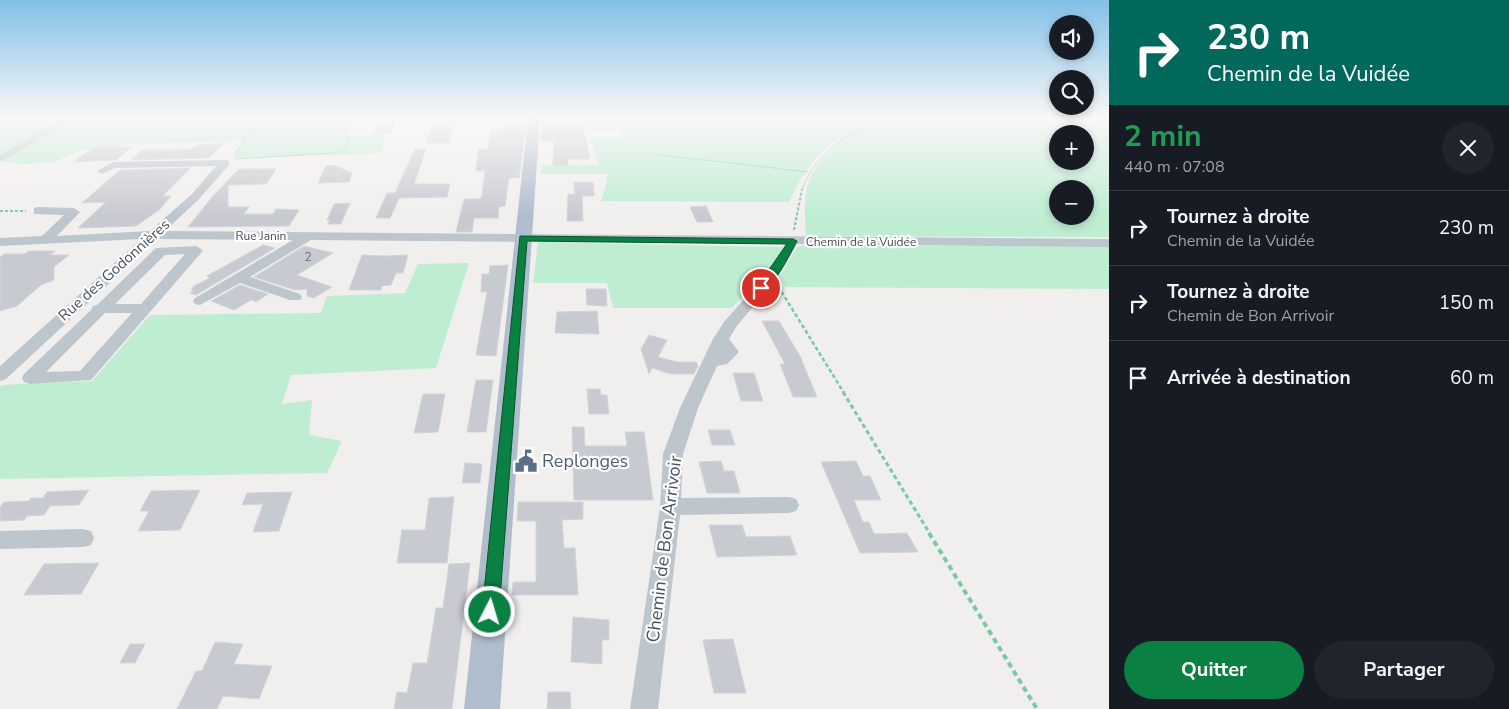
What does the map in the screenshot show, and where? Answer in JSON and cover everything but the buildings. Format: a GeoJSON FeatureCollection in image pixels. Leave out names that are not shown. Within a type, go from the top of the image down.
{"type":"FeatureCollection","features":[{"type":"Feature","properties":{"kind":"main road"},"geometry":{"type":"LineString","coordinates":[[482,709],[531,151]]}},
{"type":"Feature","properties":{"kind":"street"},"geometry":{"type":"LineString","coordinates":[[0,159],[14,151]]}},
{"type":"Feature","properties":{"kind":"street"},"geometry":{"type":"LineString","coordinates":[[102,171],[113,165],[228,161]]}},
{"type":"Feature","properties":{"kind":"street","name":"Rue des Godonnières"},"geometry":{"type":"LineString","coordinates":[[0,375],[206,187],[228,161]]}},
{"type":"Feature","properties":{"kind":"street"},"geometry":{"type":"LineString","coordinates":[[38,211],[74,212],[46,239]]}},
{"type":"Feature","properties":{"kind":"street","name":"Rue Janin"},"geometry":{"type":"LineString","coordinates":[[0,242],[154,235],[523,238]]}},
{"type":"Feature","properties":{"kind":"street"},"geometry":{"type":"LineString","coordinates":[[196,250],[161,251],[145,265],[104,309],[30,378],[85,376],[209,236]]}},
{"type":"Feature","properties":{"kind":"street"},"geometry":{"type":"LineString","coordinates":[[200,300],[310,236]]}},
{"type":"Feature","properties":{"kind":"street","name":"Chemin de la Vuidée"},"geometry":{"type":"LineString","coordinates":[[523,238],[1109,243]]}},
{"type":"Feature","properties":{"kind":"street","name":"Chemin de Bon Arrivoir"},"geometry":{"type":"LineString","coordinates":[[644,709],[670,507],[673,454],[689,408],[709,361],[721,339],[729,325],[772,275],[793,241]]}},
{"type":"Feature","properties":{"kind":"street"},"geometry":{"type":"LineString","coordinates":[[121,264],[145,265]]}},
{"type":"Feature","properties":{"kind":"street"},"geometry":{"type":"LineString","coordinates":[[240,278],[295,297]]}},
{"type":"Feature","properties":{"kind":"street"},"geometry":{"type":"LineString","coordinates":[[70,310],[146,308]]}},
{"type":"Feature","properties":{"kind":"street"},"geometry":{"type":"LineString","coordinates":[[670,507],[789,505]]}},
{"type":"Feature","properties":{"kind":"street"},"geometry":{"type":"LineString","coordinates":[[0,540],[83,538]]}},
{"type":"Feature","properties":{"kind":"path"},"geometry":{"type":"LineString","coordinates":[[228,161],[236,151]]}},
{"type":"Feature","properties":{"kind":"path"},"geometry":{"type":"LineString","coordinates":[[228,161],[336,153],[340,151]]}},
{"type":"Feature","properties":{"kind":"path"},"geometry":{"type":"LineString","coordinates":[[793,241],[796,212],[808,172],[826,151]]}},
{"type":"Feature","properties":{"kind":"path"},"geometry":{"type":"LineString","coordinates":[[652,154],[808,172]]}},
{"type":"Feature","properties":{"kind":"path"},"geometry":{"type":"LineString","coordinates":[[0,211],[38,211]]}},
{"type":"Feature","properties":{"kind":"path"},"geometry":{"type":"LineString","coordinates":[[772,275],[1037,709]]}},
{"type":"Feature","properties":{"kind":"green space"},"geometry":{"type":"Polygon","coordinates":[[[0,151],[78,151],[55,162],[21,164],[0,161],[0,151]]]}},
{"type":"Feature","properties":{"kind":"green space"},"geometry":{"type":"Polygon","coordinates":[[[237,151],[381,151],[381,153],[234,158],[237,151]]]}},
{"type":"Feature","properties":{"kind":"green space"},"geometry":{"type":"Polygon","coordinates":[[[594,151],[823,151],[811,164],[799,182],[789,202],[601,201],[607,182],[607,174],[541,174],[541,166],[598,165],[594,151]]]}},
{"type":"Feature","properties":{"kind":"green space"},"geometry":{"type":"Polygon","coordinates":[[[830,151],[1049,151],[1049,170],[1094,170],[1094,151],[1109,151],[1109,237],[806,236],[805,202],[810,178],[830,151]]]}},
{"type":"Feature","properties":{"kind":"green space"},"geometry":{"type":"Polygon","coordinates":[[[538,242],[782,247],[781,255],[732,308],[613,308],[607,283],[533,283],[538,242]]]}},
{"type":"Feature","properties":{"kind":"green space"},"geometry":{"type":"Polygon","coordinates":[[[798,246],[1109,246],[1109,289],[785,287],[780,275],[798,246]]]}},
{"type":"Feature","properties":{"kind":"green space"},"geometry":{"type":"Polygon","coordinates":[[[469,263],[436,368],[291,375],[282,404],[312,400],[309,435],[342,441],[327,473],[0,479],[0,387],[2,385],[92,381],[150,315],[321,313],[327,296],[405,293],[418,264],[469,263]]]}},
{"type":"Feature","properties":{"kind":"place","name":"Replonges"},"geometry":{"type":"Point","coordinates":[526,461]}},
{"type":"Feature","properties":{"kind":"route"},"geometry":{"type":"LineString","coordinates":[[490,612],[523,238],[793,241],[787,253],[761,288]]}}]}
